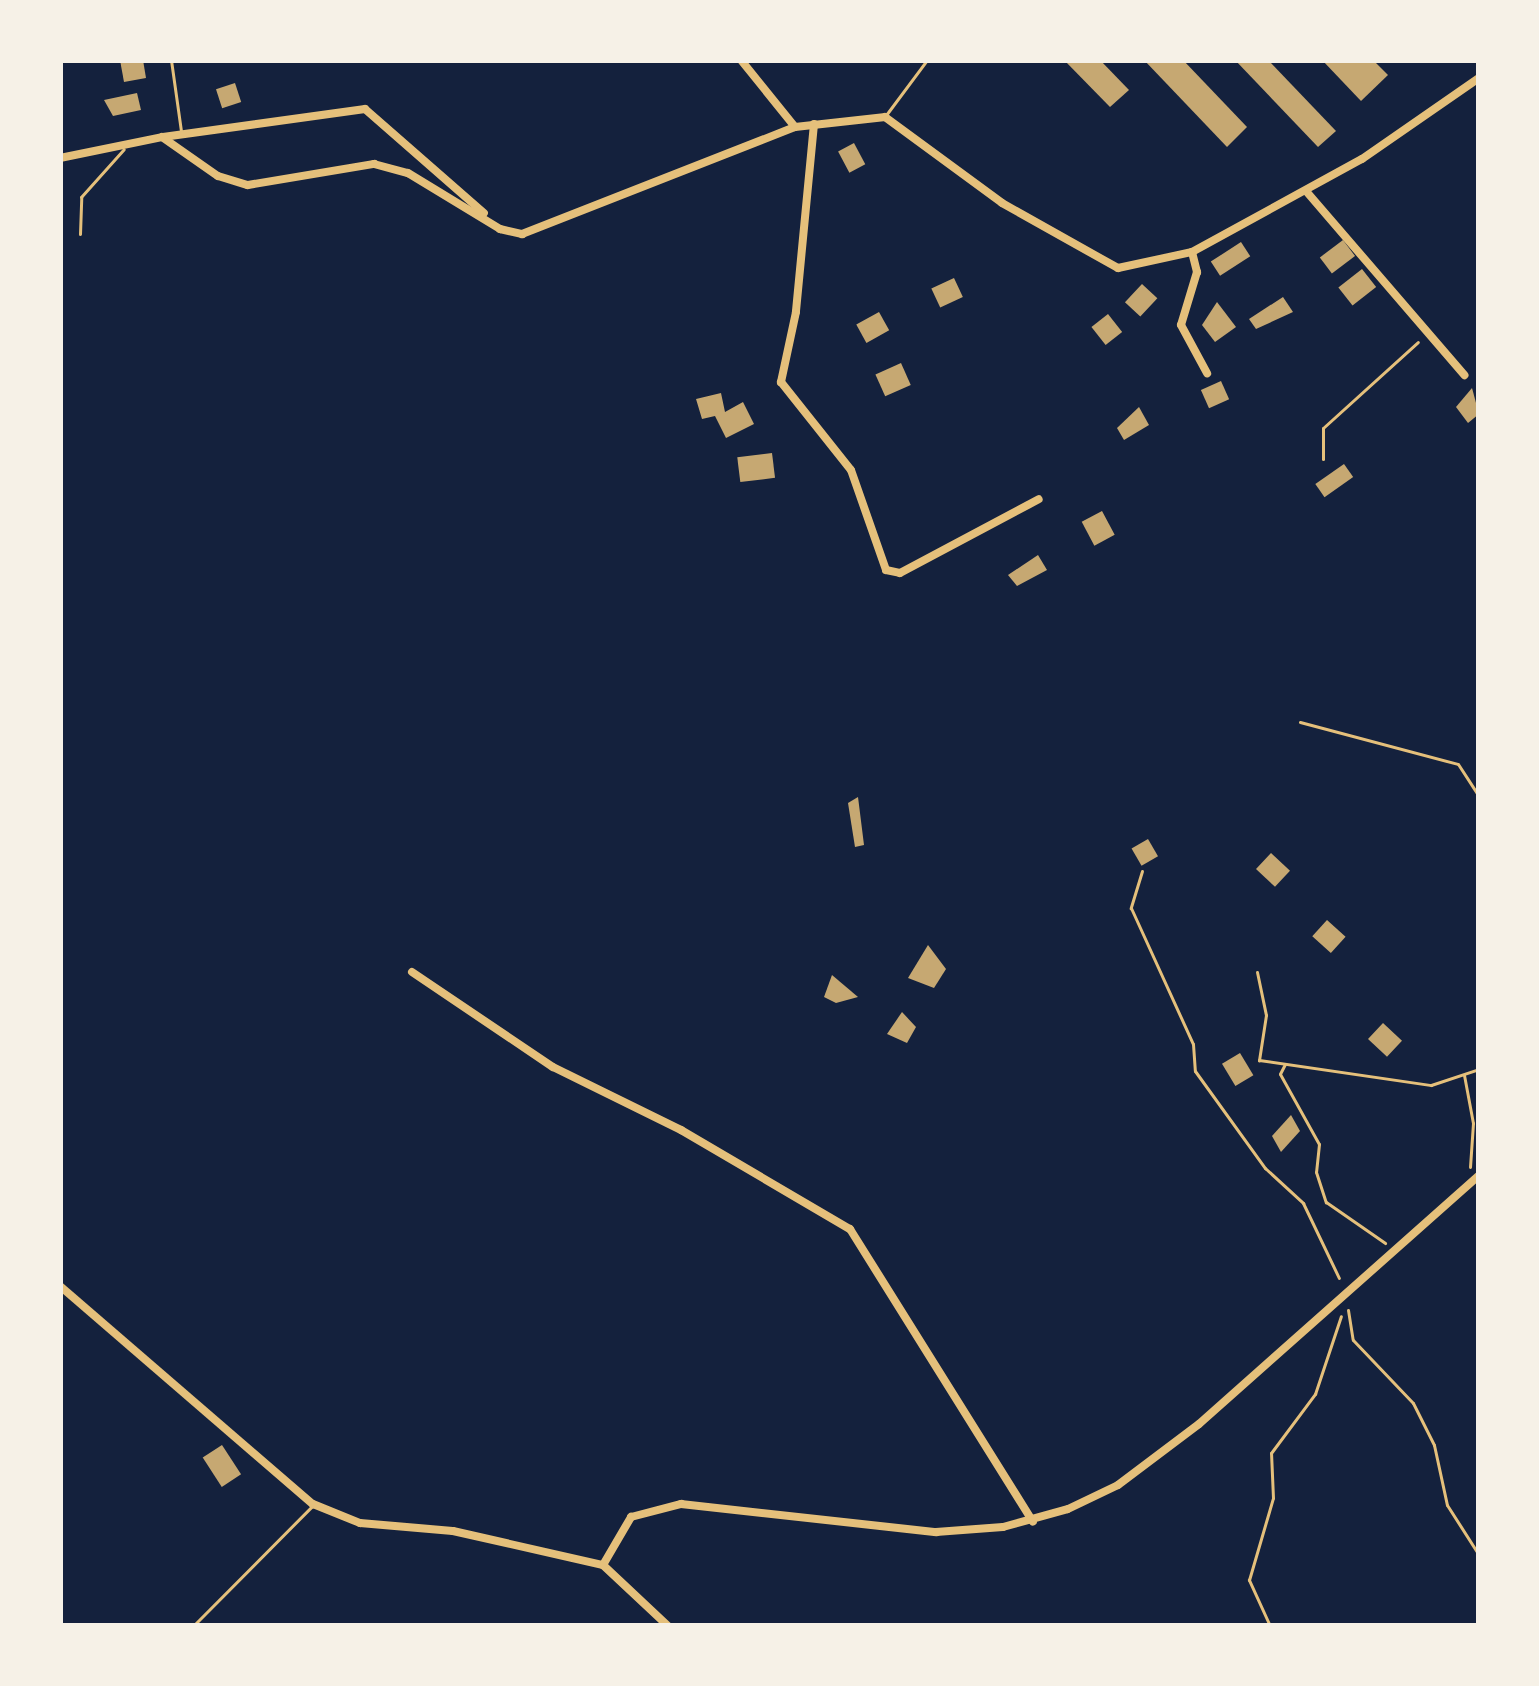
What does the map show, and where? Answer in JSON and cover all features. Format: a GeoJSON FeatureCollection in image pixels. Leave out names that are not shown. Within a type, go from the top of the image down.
{"type":"FeatureCollection","features":[{"type":"Feature","properties":{"kind":"street"},"geometry":{"type":"LineString","coordinates":[[741,60],[795,127]]}},
{"type":"Feature","properties":{"kind":"street"},"geometry":{"type":"LineString","coordinates":[[162,137],[235,183],[266,185],[374,164],[408,172],[500,229],[532,232],[795,127],[885,117],[1094,261],[1147,266],[1192,252],[1306,191],[1479,78]]}},
{"type":"Feature","properties":{"kind":"street"},"geometry":{"type":"LineString","coordinates":[[60,158],[181,133],[365,109],[442,168],[500,229]]}},
{"type":"Feature","properties":{"kind":"street"},"geometry":{"type":"LineString","coordinates":[[814,124],[796,312],[781,382],[851,470],[886,570],[900,573],[1039,500]]}},
{"type":"Feature","properties":{"kind":"street"},"geometry":{"type":"LineString","coordinates":[[1306,191],[1464,375]]}},
{"type":"Feature","properties":{"kind":"street"},"geometry":{"type":"LineString","coordinates":[[1192,252],[1197,272],[1181,325],[1207,373]]}},
{"type":"Feature","properties":{"kind":"street"},"geometry":{"type":"LineString","coordinates":[[412,972],[553,1067],[681,1130],[850,1229],[1033,1522]]}},
{"type":"Feature","properties":{"kind":"street"},"geometry":{"type":"LineString","coordinates":[[603,1565],[631,1517],[681,1504],[936,1532],[1033,1522],[1118,1485],[1199,1424],[1479,1175]]}},
{"type":"Feature","properties":{"kind":"street"},"geometry":{"type":"LineString","coordinates":[[60,1286],[115,1340],[212,1409],[313,1504],[360,1522],[453,1532],[603,1565],[668,1626]]}},
{"type":"Feature","properties":{"kind":"lane"},"geometry":{"type":"LineString","coordinates":[[171,60],[181,133]]}},
{"type":"Feature","properties":{"kind":"lane"},"geometry":{"type":"LineString","coordinates":[[885,117],[927,60]]}},
{"type":"Feature","properties":{"kind":"lane"},"geometry":{"type":"LineString","coordinates":[[80,235],[81,197],[125,147]]}},
{"type":"Feature","properties":{"kind":"lane"},"geometry":{"type":"LineString","coordinates":[[193,1626],[313,1504]]}},
{"type":"Feature","properties":{"kind":"path"},"geometry":{"type":"LineString","coordinates":[[1323,460],[1323,428],[1428,333]]}},
{"type":"Feature","properties":{"kind":"path"},"geometry":{"type":"LineString","coordinates":[[1300,722],[1458,764],[1479,796]]}},
{"type":"Feature","properties":{"kind":"path"},"geometry":{"type":"LineString","coordinates":[[1142,871],[1131,908],[1193,1044],[1195,1071],[1265,1168],[1303,1203],[1345,1290],[1353,1340],[1412,1402],[1434,1445],[1447,1505],[1479,1556]]}},
{"type":"Feature","properties":{"kind":"path"},"geometry":{"type":"LineString","coordinates":[[1257,972],[1266,1015],[1259,1060],[1431,1085],[1479,1069]]}},
{"type":"Feature","properties":{"kind":"path"},"geometry":{"type":"LineString","coordinates":[[1286,1063],[1280,1074],[1319,1144],[1316,1172],[1326,1202],[1392,1248]]}},
{"type":"Feature","properties":{"kind":"path"},"geometry":{"type":"LineString","coordinates":[[1464,1073],[1474,1123],[1467,1185]]}},
{"type":"Feature","properties":{"kind":"path"},"geometry":{"type":"LineString","coordinates":[[1270,1626],[1249,1580],[1273,1498],[1271,1453],[1324,1374],[1345,1290]]}},
{"type":"Feature","properties":{"kind":"building"},"geometry":{"type":"Polygon","coordinates":[[[120,60],[143,60],[146,78],[124,82],[120,60]]]}},
{"type":"Feature","properties":{"kind":"building"},"geometry":{"type":"Polygon","coordinates":[[[1064,60],[1100,60],[1129,90],[1110,107],[1064,60]]]}},
{"type":"Feature","properties":{"kind":"building"},"geometry":{"type":"Polygon","coordinates":[[[1144,60],[1183,60],[1247,127],[1227,147],[1144,60]]]}},
{"type":"Feature","properties":{"kind":"building"},"geometry":{"type":"Polygon","coordinates":[[[1235,60],[1268,60],[1336,131],[1318,147],[1235,60]]]}},
{"type":"Feature","properties":{"kind":"building"},"geometry":{"type":"Polygon","coordinates":[[[1322,60],[1373,60],[1388,75],[1361,101],[1322,60]]]}},
{"type":"Feature","properties":{"kind":"building"},"geometry":{"type":"Polygon","coordinates":[[[235,83],[241,102],[222,108],[216,89],[235,83]]]}},
{"type":"Feature","properties":{"kind":"building"},"geometry":{"type":"Polygon","coordinates":[[[137,93],[141,110],[113,116],[104,100],[137,93]]]}},
{"type":"Feature","properties":{"kind":"building"},"geometry":{"type":"Polygon","coordinates":[[[854,143],[865,164],[849,173],[838,151],[854,143]]]}},
{"type":"Feature","properties":{"kind":"building"},"geometry":{"type":"Polygon","coordinates":[[[1343,240],[1355,256],[1332,273],[1320,257],[1343,240]]]}},
{"type":"Feature","properties":{"kind":"building"},"geometry":{"type":"Polygon","coordinates":[[[1241,242],[1250,256],[1220,276],[1211,262],[1241,242]]]}},
{"type":"Feature","properties":{"kind":"building"},"geometry":{"type":"Polygon","coordinates":[[[1362,269],[1376,287],[1353,306],[1338,287],[1362,269]]]}},
{"type":"Feature","properties":{"kind":"building"},"geometry":{"type":"Polygon","coordinates":[[[954,278],[963,297],[940,308],[931,289],[954,278]]]}},
{"type":"Feature","properties":{"kind":"building"},"geometry":{"type":"Polygon","coordinates":[[[1142,284],[1157,298],[1140,317],[1125,302],[1142,284]]]}},
{"type":"Feature","properties":{"kind":"building"},"geometry":{"type":"Polygon","coordinates":[[[1283,297],[1293,312],[1256,329],[1249,319],[1283,297]]]}},
{"type":"Feature","properties":{"kind":"building"},"geometry":{"type":"Polygon","coordinates":[[[1217,302],[1236,327],[1215,342],[1202,325],[1217,302]]]}},
{"type":"Feature","properties":{"kind":"building"},"geometry":{"type":"Polygon","coordinates":[[[879,312],[889,330],[866,343],[856,325],[879,312]]]}},
{"type":"Feature","properties":{"kind":"building"},"geometry":{"type":"Polygon","coordinates":[[[1108,314],[1122,332],[1106,345],[1091,327],[1108,314]]]}},
{"type":"Feature","properties":{"kind":"building"},"geometry":{"type":"Polygon","coordinates":[[[901,363],[911,385],[885,396],[875,374],[901,363]]]}},
{"type":"Feature","properties":{"kind":"building"},"geometry":{"type":"Polygon","coordinates":[[[1221,381],[1229,399],[1209,408],[1201,390],[1221,381]]]}},
{"type":"Feature","properties":{"kind":"building"},"geometry":{"type":"Polygon","coordinates":[[[1472,388],[1479,414],[1468,423],[1456,407],[1472,388]]]}},
{"type":"Feature","properties":{"kind":"building"},"geometry":{"type":"Polygon","coordinates":[[[721,393],[725,412],[743,402],[754,424],[726,438],[715,416],[702,419],[696,399],[721,393]]]}},
{"type":"Feature","properties":{"kind":"building"},"geometry":{"type":"Polygon","coordinates":[[[1139,407],[1149,425],[1124,440],[1117,428],[1139,407]]]}},
{"type":"Feature","properties":{"kind":"building"},"geometry":{"type":"Polygon","coordinates":[[[772,453],[775,478],[740,482],[737,457],[772,453]]]}},
{"type":"Feature","properties":{"kind":"building"},"geometry":{"type":"Polygon","coordinates":[[[1344,464],[1353,477],[1325,497],[1315,484],[1344,464]]]}},
{"type":"Feature","properties":{"kind":"building"},"geometry":{"type":"Polygon","coordinates":[[[1102,511],[1115,535],[1094,546],[1082,522],[1102,511]]]}},
{"type":"Feature","properties":{"kind":"building"},"geometry":{"type":"Polygon","coordinates":[[[1038,555],[1047,570],[1017,586],[1008,575],[1038,555]]]}},
{"type":"Feature","properties":{"kind":"building"},"geometry":{"type":"Polygon","coordinates":[[[858,797],[864,845],[855,847],[848,803],[858,797]]]}},
{"type":"Feature","properties":{"kind":"building"},"geometry":{"type":"Polygon","coordinates":[[[1148,839],[1158,856],[1142,866],[1132,848],[1148,839]]]}},
{"type":"Feature","properties":{"kind":"building"},"geometry":{"type":"Polygon","coordinates":[[[1271,853],[1290,871],[1275,887],[1256,869],[1271,853]]]}},
{"type":"Feature","properties":{"kind":"building"},"geometry":{"type":"Polygon","coordinates":[[[1327,920],[1346,937],[1331,953],[1312,936],[1327,920]]]}},
{"type":"Feature","properties":{"kind":"building"},"geometry":{"type":"Polygon","coordinates":[[[928,945],[946,969],[934,988],[908,978],[928,945]]]}},
{"type":"Feature","properties":{"kind":"building"},"geometry":{"type":"Polygon","coordinates":[[[832,975],[858,997],[836,1003],[824,997],[832,975]]]}},
{"type":"Feature","properties":{"kind":"building"},"geometry":{"type":"Polygon","coordinates":[[[902,1012],[916,1027],[907,1043],[887,1034],[902,1012]]]}},
{"type":"Feature","properties":{"kind":"building"},"geometry":{"type":"Polygon","coordinates":[[[1383,1023],[1402,1041],[1387,1057],[1368,1039],[1383,1023]]]}},
{"type":"Feature","properties":{"kind":"building"},"geometry":{"type":"Polygon","coordinates":[[[1240,1053],[1253,1075],[1235,1086],[1222,1064],[1240,1053]]]}},
{"type":"Feature","properties":{"kind":"building"},"geometry":{"type":"Polygon","coordinates":[[[1291,1115],[1300,1131],[1281,1152],[1272,1136],[1291,1115]]]}},
{"type":"Feature","properties":{"kind":"building"},"geometry":{"type":"Polygon","coordinates":[[[222,1445],[241,1474],[222,1487],[203,1458],[222,1445]]]}}]}
